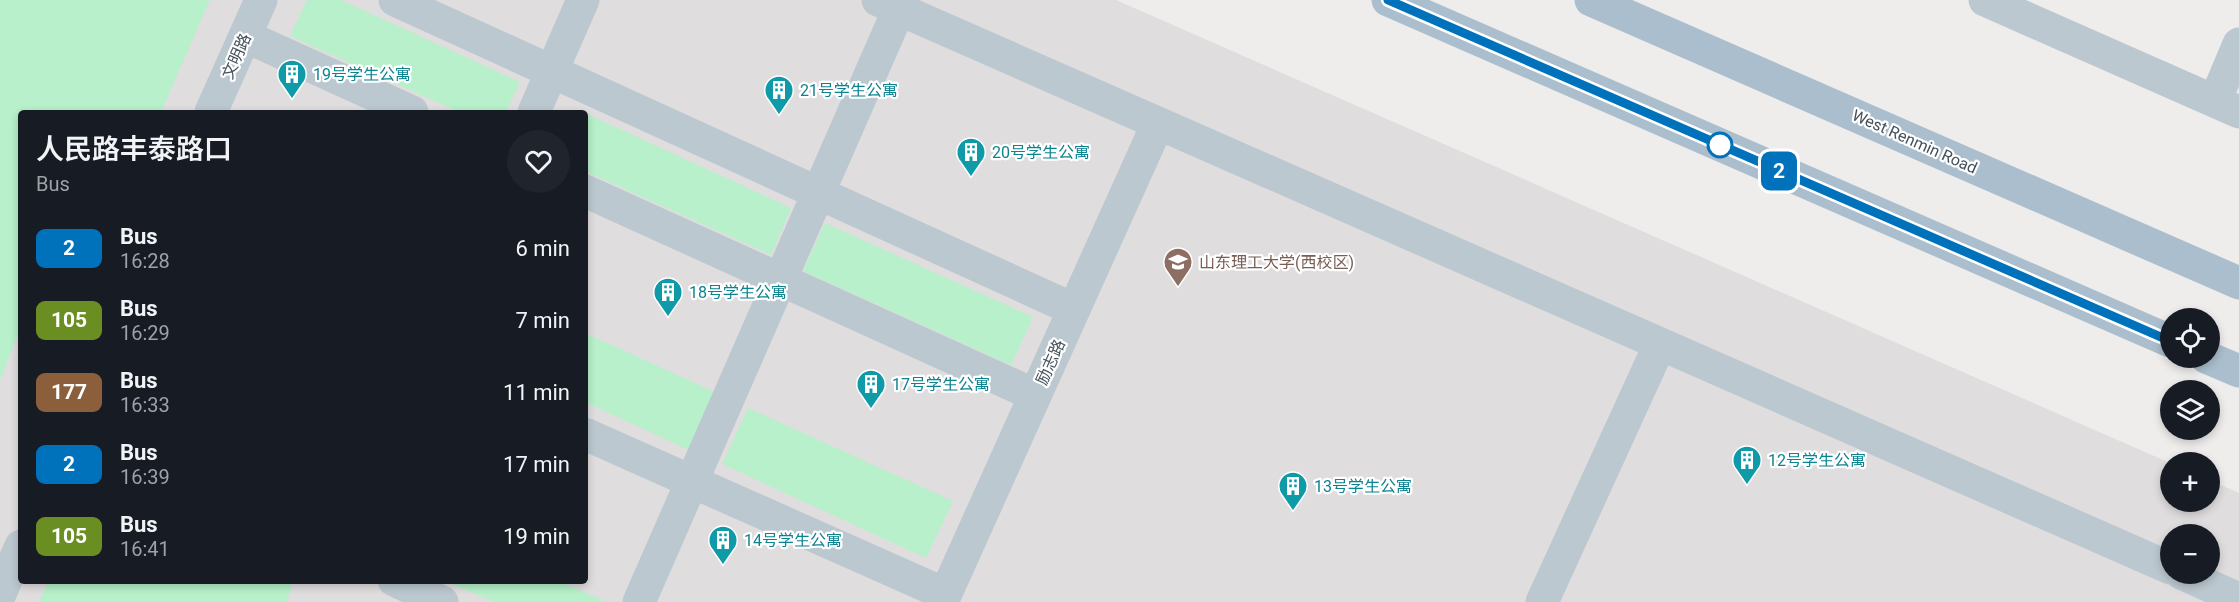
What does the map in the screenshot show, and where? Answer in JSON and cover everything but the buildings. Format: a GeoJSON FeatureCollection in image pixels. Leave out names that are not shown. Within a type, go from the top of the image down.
{"type":"FeatureCollection","features":[{"type":"Feature","properties":{"kind":"main road"},"geometry":{"type":"LineString","coordinates":[[1388,0],[2160,337]]}},
{"type":"Feature","properties":{"kind":"main road","name":"West Renmin Road"},"geometry":{"type":"LineString","coordinates":[[1597,1],[2239,283]]}},
{"type":"Feature","properties":{"kind":"main road"},"geometry":{"type":"LineString","coordinates":[[2220,363],[2239,371]]}},
{"type":"Feature","properties":{"kind":"street","name":"文明路"},"geometry":{"type":"LineString","coordinates":[[212,110],[261,0]]}},
{"type":"Feature","properties":{"kind":"street"},"geometry":{"type":"LineString","coordinates":[[395,0],[1073,309]]}},
{"type":"Feature","properties":{"kind":"street"},"geometry":{"type":"LineString","coordinates":[[535,110],[583,0]]}},
{"type":"Feature","properties":{"kind":"street"},"geometry":{"type":"LineString","coordinates":[[1985,0],[2227,107],[2239,44]]}},
{"type":"Feature","properties":{"kind":"street"},"geometry":{"type":"LineString","coordinates":[[639,602],[818,193],[888,5],[2160,564]]}},
{"type":"Feature","properties":{"kind":"street"},"geometry":{"type":"LineString","coordinates":[[245,36],[408,110]]}},
{"type":"Feature","properties":{"kind":"street","name":"励志路"},"geometry":{"type":"LineString","coordinates":[[944,598],[1158,123]]}},
{"type":"Feature","properties":{"kind":"street"},"geometry":{"type":"LineString","coordinates":[[588,192],[1035,395]]}},
{"type":"Feature","properties":{"kind":"street"},"geometry":{"type":"LineString","coordinates":[[1542,602],[1660,344]]}},
{"type":"Feature","properties":{"kind":"street"},"geometry":{"type":"LineString","coordinates":[[588,435],[944,598]]}},
{"type":"Feature","properties":{"kind":"street"},"geometry":{"type":"LineString","coordinates":[[0,594],[18,553]]}},
{"type":"Feature","properties":{"kind":"street"},"geometry":{"type":"LineString","coordinates":[[403,584],[442,602]]}},
{"type":"Feature","properties":{"kind":"street"},"geometry":{"type":"LineString","coordinates":[[2199,584],[2219,596]]}},
{"type":"Feature","properties":{"kind":"shaded area","name":"山东理工大学(西校区)"},"geometry":{"type":"Polygon","coordinates":[[[0,0],[1116,0],[2160,459],[2160,512],[2220,512],[2220,484],[2239,493],[2239,602],[0,602],[0,0]]]}},
{"type":"Feature","properties":{"kind":"green space"},"geometry":{"type":"Polygon","coordinates":[[[0,0],[210,0],[162,110],[18,110],[18,335],[0,380],[0,0]]]}},
{"type":"Feature","properties":{"kind":"green space"},"geometry":{"type":"Polygon","coordinates":[[[307,0],[341,0],[520,82],[507,110],[455,110],[290,36],[307,0]]]}},
{"type":"Feature","properties":{"kind":"green space"},"geometry":{"type":"Polygon","coordinates":[[[588,114],[791,208],[771,255],[588,172],[588,114]]]}},
{"type":"Feature","properties":{"kind":"green space"},"geometry":{"type":"Polygon","coordinates":[[[825,223],[1033,317],[1011,365],[803,271],[825,223]]]}},
{"type":"Feature","properties":{"kind":"green space"},"geometry":{"type":"Polygon","coordinates":[[[588,334],[717,393],[691,451],[588,403],[588,334]]]}},
{"type":"Feature","properties":{"kind":"green space"},"geometry":{"type":"Polygon","coordinates":[[[748,408],[953,501],[926,558],[722,464],[748,408]]]}},
{"type":"Feature","properties":{"kind":"green space"},"geometry":{"type":"Polygon","coordinates":[[[46,584],[292,584],[287,602],[39,602],[46,584]]]}},
{"type":"Feature","properties":{"kind":"green space"},"geometry":{"type":"Polygon","coordinates":[[[452,584],[566,584],[607,602],[494,602],[452,584]]]}},
{"type":"Feature","properties":{"kind":"bus line","name":"2"},"geometry":{"type":"LineString","coordinates":[[1388,0],[2160,337]]}},
{"type":"Feature","properties":{"kind":"place","name":"19号学生公寓"},"geometry":{"type":"Point","coordinates":[292,100]}},
{"type":"Feature","properties":{"kind":"place","name":"21号学生公寓"},"geometry":{"type":"Point","coordinates":[779,116]}},
{"type":"Feature","properties":{"kind":"place","name":"20号学生公寓"},"geometry":{"type":"Point","coordinates":[971,178]}},
{"type":"Feature","properties":{"kind":"place","name":"山东理工大学(西校区)"},"geometry":{"type":"Point","coordinates":[1178,288]}},
{"type":"Feature","properties":{"kind":"place","name":"18号学生公寓"},"geometry":{"type":"Point","coordinates":[668,318]}},
{"type":"Feature","properties":{"kind":"place","name":"17号学生公寓"},"geometry":{"type":"Point","coordinates":[871,410]}},
{"type":"Feature","properties":{"kind":"place","name":"12号学生公寓"},"geometry":{"type":"Point","coordinates":[1747,486]}},
{"type":"Feature","properties":{"kind":"place","name":"13号学生公寓"},"geometry":{"type":"Point","coordinates":[1293,512]}},
{"type":"Feature","properties":{"kind":"place","name":"14号学生公寓"},"geometry":{"type":"Point","coordinates":[723,566]}}]}
